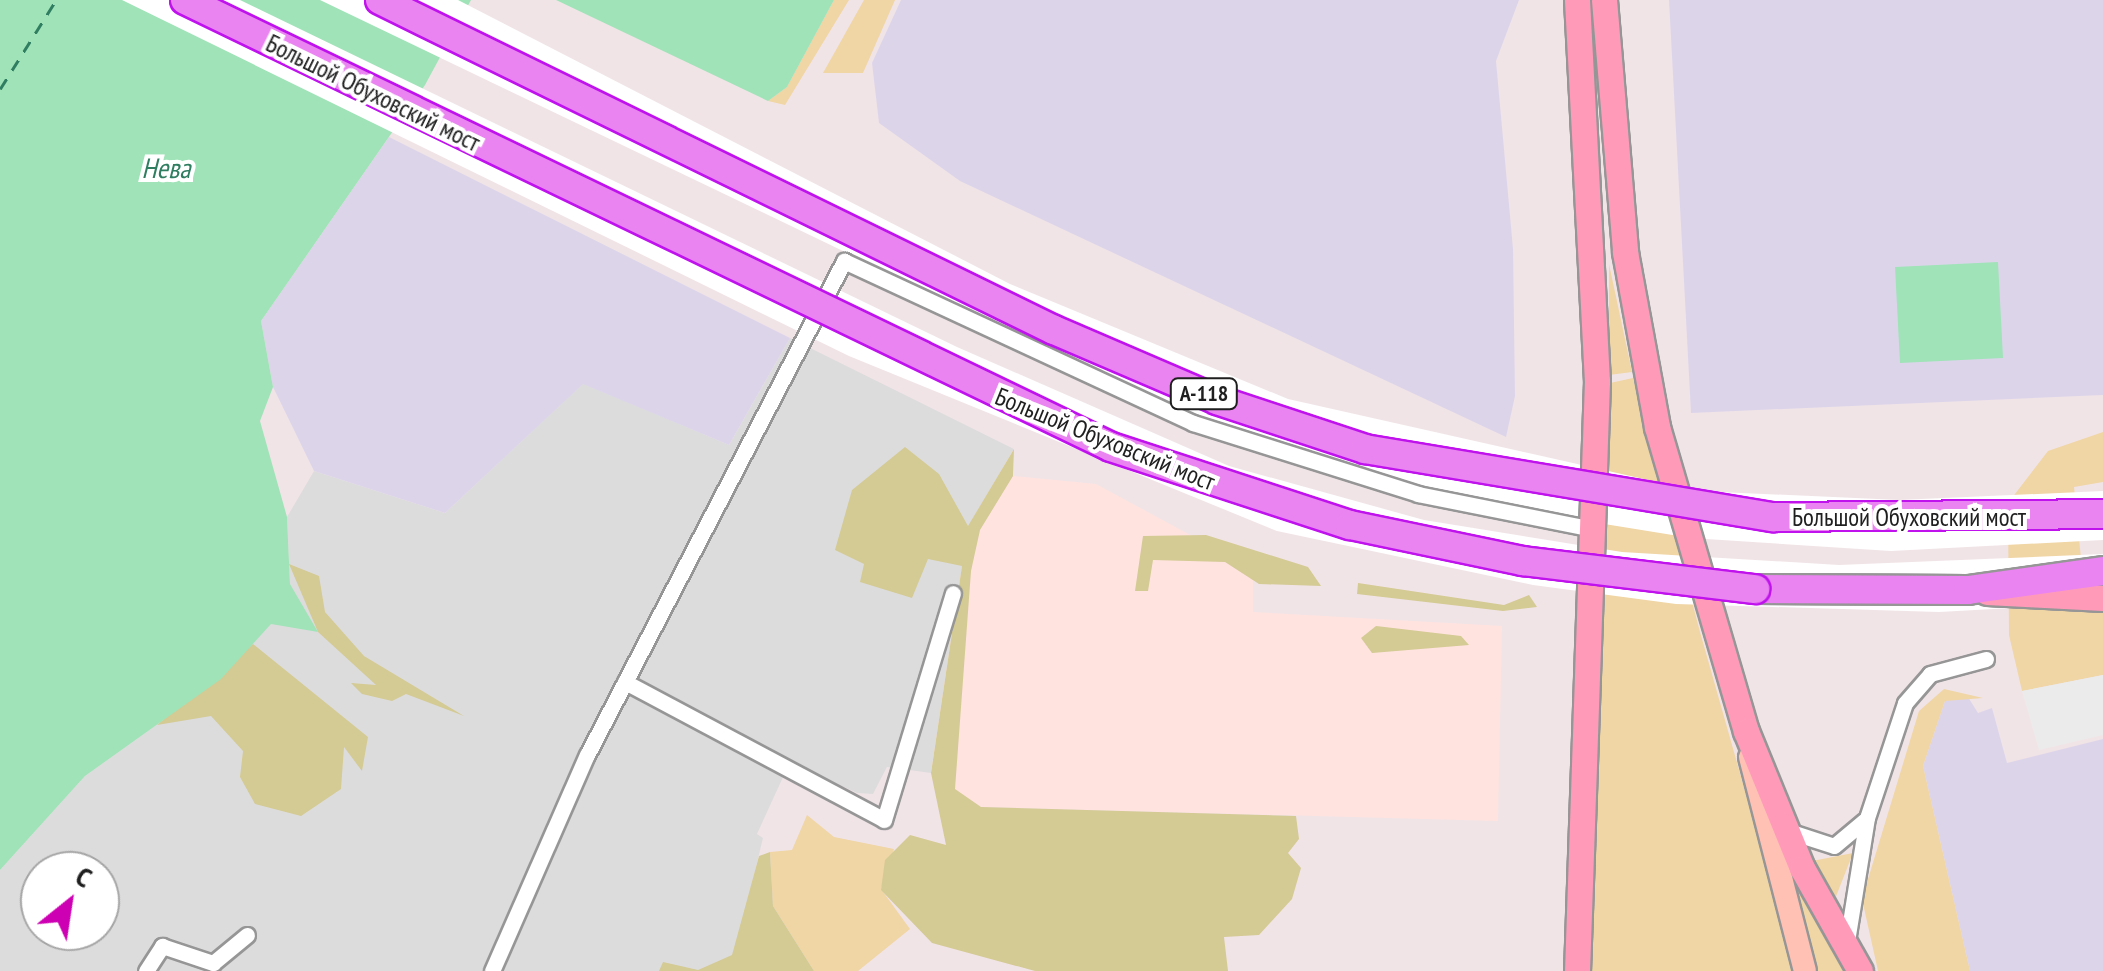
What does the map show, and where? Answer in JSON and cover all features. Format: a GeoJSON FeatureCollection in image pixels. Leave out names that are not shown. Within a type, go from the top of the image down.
{"type":"FeatureCollection","features":[{"type":"Feature","properties":{"kind":"highway","name":"Большой Обуховский мост"},"geometry":{"type":"LineString","coordinates":[[185,0],[1031,412],[1193,477],[1350,525],[1646,580],[1968,590],[2103,571]]}},
{"type":"Feature","properties":{"kind":"highway","name":"Большой Обуховский мост"},"geometry":{"type":"LineString","coordinates":[[380,0],[1054,330],[1217,400],[1365,449],[1773,517],[2103,514]]}},
{"type":"Feature","properties":{"kind":"main road"},"geometry":{"type":"LineString","coordinates":[[1576,0],[1595,238],[1593,529],[1577,971]]}},
{"type":"Feature","properties":{"kind":"main road"},"geometry":{"type":"LineString","coordinates":[[1604,0],[1625,252],[1646,373],[1746,731],[1805,971]]}},
{"type":"Feature","properties":{"kind":"main road"},"geometry":{"type":"LineString","coordinates":[[1968,590],[2103,598]]}},
{"type":"Feature","properties":{"kind":"main road"},"geometry":{"type":"LineString","coordinates":[[1746,731],[1784,824],[1856,965]]}},
{"type":"Feature","properties":{"kind":"street"},"geometry":{"type":"LineString","coordinates":[[492,971],[625,682],[844,261],[1193,422],[1418,494],[1593,529]]}},
{"type":"Feature","properties":{"kind":"street"},"geometry":{"type":"LineString","coordinates":[[625,682],[884,820],[954,593]]}},
{"type":"Feature","properties":{"kind":"street"},"geometry":{"type":"LineString","coordinates":[[1856,965],[1845,909],[1866,818],[1916,686],[1986,659]]}},
{"type":"Feature","properties":{"kind":"street"},"geometry":{"type":"LineString","coordinates":[[1784,824],[1804,843],[1834,846],[1866,818]]}},
{"type":"Feature","properties":{"kind":"street"},"geometry":{"type":"LineString","coordinates":[[146,971],[162,946],[212,964],[248,935]]}},
{"type":"Feature","properties":{"kind":"shaded area"},"geometry":{"type":"Polygon","coordinates":[[[834,0],[849,0],[785,105],[768,101],[787,87],[834,0]]]}},
{"type":"Feature","properties":{"kind":"shaded area"},"geometry":{"type":"Polygon","coordinates":[[[864,0],[895,0],[863,73],[823,73],[864,0]]]}},
{"type":"Feature","properties":{"kind":"shaded area"},"geometry":{"type":"Polygon","coordinates":[[[901,0],[1519,0],[1496,61],[1513,249],[1515,396],[1506,437],[960,181],[879,123],[872,63],[901,0]]]}},
{"type":"Feature","properties":{"kind":"shaded area"},"geometry":{"type":"Polygon","coordinates":[[[1669,0],[2103,0],[2103,395],[1691,413],[1669,0]]]}},
{"type":"Feature","properties":{"kind":"shaded area"},"geometry":{"type":"Polygon","coordinates":[[[389,137],[790,338],[729,445],[583,384],[445,513],[314,471],[273,387],[261,321],[389,137]]]}},
{"type":"Feature","properties":{"kind":"shaded area"},"geometry":{"type":"Polygon","coordinates":[[[1609,264],[1632,372],[1609,375],[1609,264]]]}},
{"type":"Feature","properties":{"kind":"shaded area"},"geometry":{"type":"Polygon","coordinates":[[[790,338],[1014,449],[968,527],[931,773],[887,767],[873,794],[857,793],[790,762],[757,834],[763,838],[731,971],[0,971],[0,870],[85,776],[221,679],[271,623],[290,584],[287,517],[314,471],[445,513],[583,383],[729,445],[790,338]]]}},
{"type":"Feature","properties":{"kind":"shaded area"},"geometry":{"type":"Polygon","coordinates":[[[1633,378],[1796,971],[1591,971],[1610,383],[1633,378]]]}},
{"type":"Feature","properties":{"kind":"shaded area"},"geometry":{"type":"Polygon","coordinates":[[[2103,432],[2103,482],[2074,487],[2086,610],[2103,610],[2103,675],[2022,691],[2009,635],[2008,503],[2048,451],[2103,432]]]}},
{"type":"Feature","properties":{"kind":"shaded area"},"geometry":{"type":"Polygon","coordinates":[[[905,447],[939,474],[968,526],[1014,449],[1013,476],[980,530],[971,571],[955,789],[981,807],[1296,816],[1299,839],[1288,853],[1301,868],[1292,899],[1259,935],[1224,937],[1228,971],[1035,971],[932,943],[881,890],[885,860],[910,835],[946,845],[931,773],[962,566],[928,559],[912,598],[860,582],[864,564],[835,550],[852,490],[905,447]]]}},
{"type":"Feature","properties":{"kind":"shaded area"},"geometry":{"type":"Polygon","coordinates":[[[1014,449],[1014,476],[1096,484],[1253,569],[1253,612],[1502,626],[1498,821],[981,807],[931,773],[968,527],[1014,449]]]}},
{"type":"Feature","properties":{"kind":"shaded area"},"geometry":{"type":"Polygon","coordinates":[[[1206,535],[1308,567],[1321,586],[1259,584],[1225,562],[1153,560],[1148,591],[1135,591],[1143,536],[1206,535]]]}},
{"type":"Feature","properties":{"kind":"shaded area"},"geometry":{"type":"Polygon","coordinates":[[[289,564],[319,576],[325,612],[364,656],[464,716],[406,694],[392,701],[362,694],[351,683],[376,685],[318,632],[289,564]]]}},
{"type":"Feature","properties":{"kind":"shaded area"},"geometry":{"type":"Polygon","coordinates":[[[1358,583],[1504,605],[1529,595],[1537,607],[1503,611],[1357,594],[1358,583]]]}},
{"type":"Feature","properties":{"kind":"shaded area"},"geometry":{"type":"Polygon","coordinates":[[[1376,626],[1461,636],[1469,645],[1372,653],[1361,638],[1376,626]]]}},
{"type":"Feature","properties":{"kind":"shaded area"},"geometry":{"type":"Polygon","coordinates":[[[253,644],[368,737],[362,771],[344,747],[341,789],[301,816],[255,804],[240,777],[243,751],[211,716],[157,725],[253,644]]]}},
{"type":"Feature","properties":{"kind":"shaded area"},"geometry":{"type":"Polygon","coordinates":[[[2103,675],[2103,735],[2039,750],[2022,691],[2103,675]]]}},
{"type":"Feature","properties":{"kind":"shaded area"},"geometry":{"type":"Polygon","coordinates":[[[1944,689],[1983,698],[1945,701],[1923,766],[1970,971],[1878,971],[1862,899],[1919,711],[1944,689]]]}},
{"type":"Feature","properties":{"kind":"shaded area"},"geometry":{"type":"Polygon","coordinates":[[[1968,697],[1978,713],[1992,708],[2007,763],[2103,739],[2103,971],[1970,971],[1923,766],[1945,701],[1968,697]]]}},
{"type":"Feature","properties":{"kind":"shaded area"},"geometry":{"type":"Polygon","coordinates":[[[807,815],[834,837],[894,849],[881,889],[910,929],[858,971],[814,971],[773,906],[770,852],[792,850],[807,815]]]}},
{"type":"Feature","properties":{"kind":"shaded area"},"geometry":{"type":"Polygon","coordinates":[[[770,852],[773,906],[814,971],[659,971],[663,962],[698,970],[732,955],[759,856],[770,852]]]}},
{"type":"Feature","properties":{"kind":"shaded area"},"geometry":{"type":"Polygon","coordinates":[[[1853,853],[1835,899],[1832,899],[1812,861],[1853,853]]]}},
{"type":"Feature","properties":{"kind":"shaded area"},"geometry":{"type":"Polygon","coordinates":[[[1794,883],[1799,883],[1849,971],[1817,971],[1794,883]]]}},
{"type":"Feature","properties":{"kind":"water","name":"Нева"},"geometry":{"type":"Polygon","coordinates":[[[0,0],[471,0],[425,85],[261,321],[273,387],[260,421],[287,517],[290,584],[318,632],[271,624],[221,679],[85,776],[0,870],[0,0]]]}},
{"type":"Feature","properties":{"kind":"water"},"geometry":{"type":"Polygon","coordinates":[[[556,0],[834,0],[787,87],[768,101],[556,0]]]}},
{"type":"Feature","properties":{"kind":"water"},"geometry":{"type":"Polygon","coordinates":[[[1998,262],[2003,358],[1900,363],[1895,267],[1998,262]]]}},
{"type":"Feature","properties":{"kind":"pier"},"geometry":{"type":"Polygon","coordinates":[[[122,0],[240,0],[957,347],[1229,466],[1424,520],[1622,552],[1839,565],[2103,554],[2103,603],[1939,612],[1676,604],[1533,585],[1277,531],[849,356],[122,0]]]}},
{"type":"Feature","properties":{"kind":"pier"},"geometry":{"type":"Polygon","coordinates":[[[320,0],[458,0],[1010,284],[1288,399],[1697,491],[1899,500],[2103,491],[2103,540],[1891,551],[1691,538],[1486,505],[1319,460],[1166,406],[320,0]]]}},
{"type":"Feature","properties":{"kind":"ferry route"},"geometry":{"type":"LineString","coordinates":[[0,89],[56,0]]}}]}
